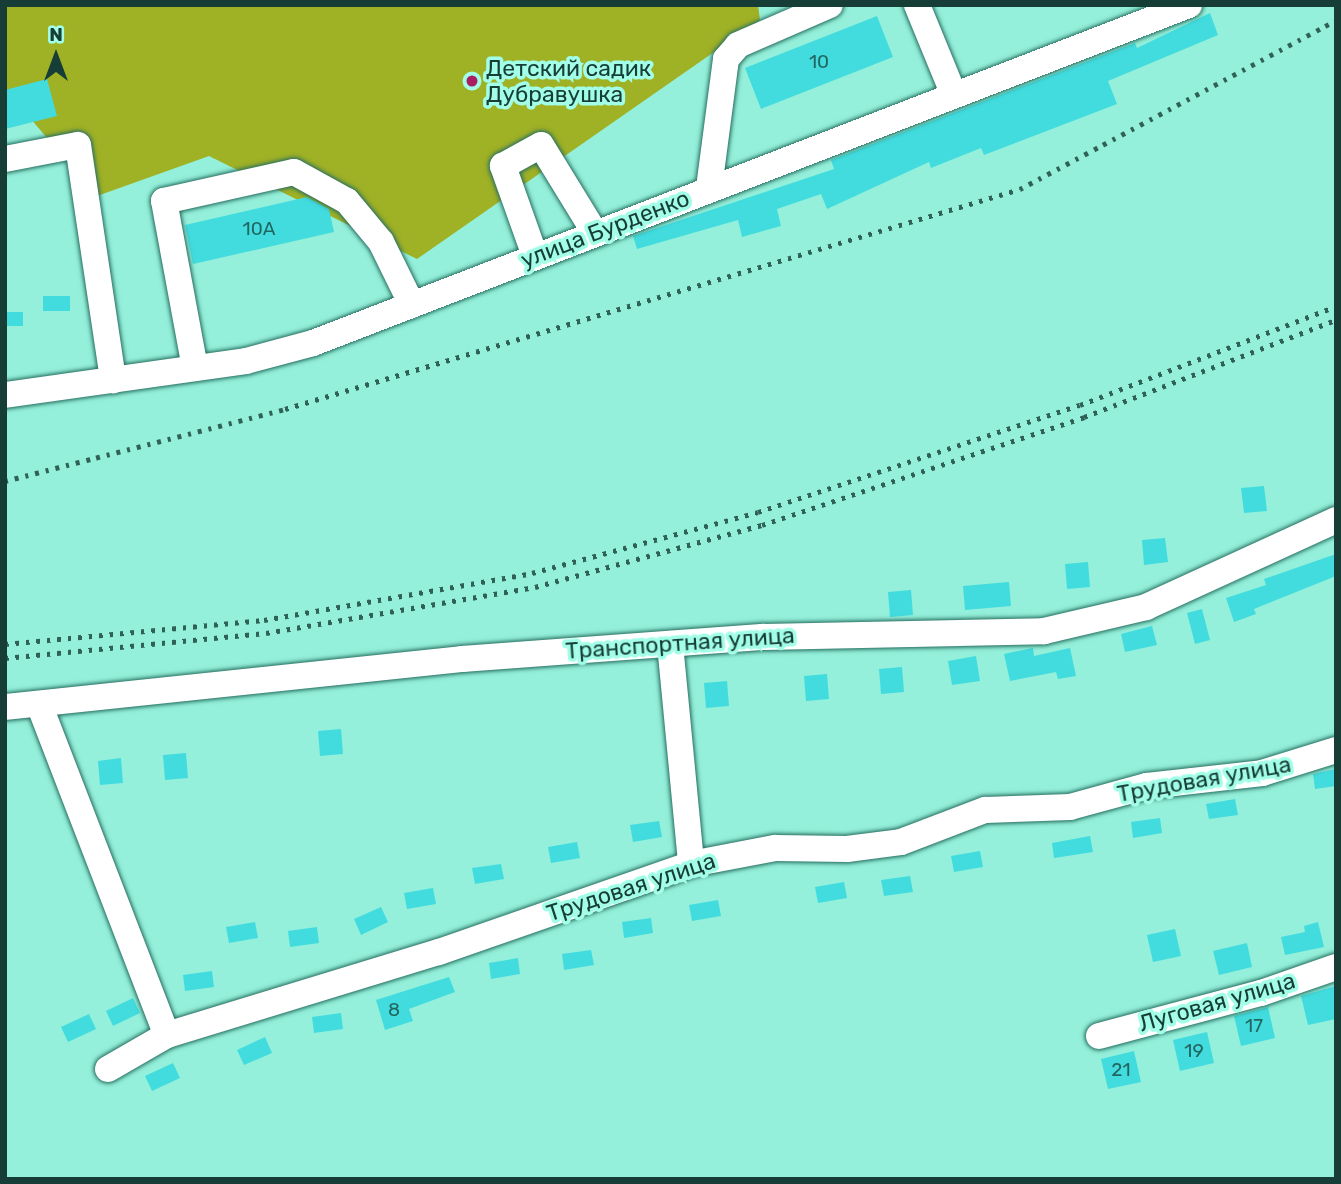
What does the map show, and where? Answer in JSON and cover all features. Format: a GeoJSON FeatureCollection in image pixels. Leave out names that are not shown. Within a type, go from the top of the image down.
{"type":"FeatureCollection","features":[{"type":"Feature","properties":{"kind":"street"},"geometry":{"type":"LineString","coordinates":[[709,188],[726,60],[738,45],[830,5]]}},
{"type":"Feature","properties":{"kind":"street"},"geometry":{"type":"LineString","coordinates":[[916,5],[954,94]]}},
{"type":"Feature","properties":{"kind":"street","name":"улица Бурденко"},"geometry":{"type":"LineString","coordinates":[[5,395],[246,361],[313,343],[954,94],[1157,11],[1189,5]]}},
{"type":"Feature","properties":{"kind":"street"},"geometry":{"type":"LineString","coordinates":[[5,159],[78,145],[113,380]]}},
{"type":"Feature","properties":{"kind":"street"},"geometry":{"type":"LineString","coordinates":[[534,256],[503,166],[541,145],[595,233]]}},
{"type":"Feature","properties":{"kind":"street"},"geometry":{"type":"LineString","coordinates":[[195,368],[164,201],[294,172],[347,201],[381,242],[412,304]]}},
{"type":"Feature","properties":{"kind":"street","name":"Транспортная улица"},"geometry":{"type":"LineString","coordinates":[[5,707],[462,659],[846,633],[1044,631],[1103,621],[1146,607],[1336,520]]}},
{"type":"Feature","properties":{"kind":"street"},"geometry":{"type":"LineString","coordinates":[[670,644],[691,864]]}},
{"type":"Feature","properties":{"kind":"street"},"geometry":{"type":"LineString","coordinates":[[39,704],[167,1035]]}},
{"type":"Feature","properties":{"kind":"street","name":"Трудовая улица"},"geometry":{"type":"LineString","coordinates":[[108,1069],[167,1035],[439,952],[691,864],[775,848],[847,849],[901,842],[985,810],[1070,807],[1147,786],[1262,773],[1336,750]]}},
{"type":"Feature","properties":{"kind":"street","name":"Луговая улица"},"geometry":{"type":"LineString","coordinates":[[1098,1036],[1261,993],[1336,967]]}},
{"type":"Feature","properties":{"kind":"green space"},"geometry":{"type":"Polygon","coordinates":[[[5,5],[758,5],[760,20],[417,259],[209,156],[97,196],[5,89],[5,5]]]}},
{"type":"Feature","properties":{"kind":"building"},"geometry":{"type":"Polygon","coordinates":[[[1210,13],[1218,35],[1108,81],[1117,104],[984,155],[981,148],[931,168],[929,162],[827,209],[821,194],[777,209],[781,226],[742,237],[738,220],[637,249],[633,236],[834,169],[831,160],[1135,43],[1137,48],[1210,13]]]}},
{"type":"Feature","properties":{"kind":"building"},"geometry":{"type":"Polygon","coordinates":[[[877,16],[893,57],[761,109],[745,68],[877,16]]]}},
{"type":"Feature","properties":{"kind":"building"},"geometry":{"type":"Polygon","coordinates":[[[47,79],[57,116],[5,129],[5,90],[47,79]]]}},
{"type":"Feature","properties":{"kind":"building"},"geometry":{"type":"Polygon","coordinates":[[[307,197],[329,209],[334,232],[193,264],[185,225],[307,197]]]}},
{"type":"Feature","properties":{"kind":"building"},"geometry":{"type":"Polygon","coordinates":[[[43,296],[70,296],[70,311],[43,311],[43,296]]]}},
{"type":"Feature","properties":{"kind":"building"},"geometry":{"type":"Polygon","coordinates":[[[5,312],[23,312],[23,326],[5,326],[5,312]]]}},
{"type":"Feature","properties":{"kind":"building"},"geometry":{"type":"Polygon","coordinates":[[[1264,486],[1267,511],[1244,513],[1241,488],[1264,486]]]}},
{"type":"Feature","properties":{"kind":"building"},"geometry":{"type":"Polygon","coordinates":[[[1165,538],[1168,562],[1144,565],[1142,540],[1165,538]]]}},
{"type":"Feature","properties":{"kind":"building"},"geometry":{"type":"Polygon","coordinates":[[[1336,554],[1336,576],[1254,609],[1256,614],[1234,622],[1226,598],[1266,585],[1264,579],[1336,554]]]}},
{"type":"Feature","properties":{"kind":"building"},"geometry":{"type":"Polygon","coordinates":[[[1088,562],[1090,587],[1067,589],[1065,564],[1088,562]]]}},
{"type":"Feature","properties":{"kind":"building"},"geometry":{"type":"Polygon","coordinates":[[[1009,582],[1011,606],[965,610],[963,586],[1009,582]]]}},
{"type":"Feature","properties":{"kind":"building"},"geometry":{"type":"Polygon","coordinates":[[[911,590],[913,615],[890,617],[888,592],[911,590]]]}},
{"type":"Feature","properties":{"kind":"building"},"geometry":{"type":"Polygon","coordinates":[[[1202,609],[1210,640],[1195,644],[1187,613],[1202,609]]]}},
{"type":"Feature","properties":{"kind":"building"},"geometry":{"type":"Polygon","coordinates":[[[1152,626],[1157,645],[1125,652],[1121,634],[1152,626]]]}},
{"type":"Feature","properties":{"kind":"building"},"geometry":{"type":"Polygon","coordinates":[[[1033,648],[1034,656],[1070,648],[1076,676],[1058,679],[1056,672],[1010,681],[1004,654],[1033,648]]]}},
{"type":"Feature","properties":{"kind":"building"},"geometry":{"type":"Polygon","coordinates":[[[976,656],[980,681],[952,685],[948,661],[976,656]]]}},
{"type":"Feature","properties":{"kind":"building"},"geometry":{"type":"Polygon","coordinates":[[[902,667],[904,692],[881,694],[879,669],[902,667]]]}},
{"type":"Feature","properties":{"kind":"building"},"geometry":{"type":"Polygon","coordinates":[[[827,674],[829,699],[806,701],[804,676],[827,674]]]}},
{"type":"Feature","properties":{"kind":"building"},"geometry":{"type":"Polygon","coordinates":[[[727,681],[729,706],[706,708],[704,683],[727,681]]]}},
{"type":"Feature","properties":{"kind":"building"},"geometry":{"type":"Polygon","coordinates":[[[341,729],[343,754],[320,756],[318,731],[341,729]]]}},
{"type":"Feature","properties":{"kind":"building"},"geometry":{"type":"Polygon","coordinates":[[[186,753],[188,778],[165,780],[163,755],[186,753]]]}},
{"type":"Feature","properties":{"kind":"building"},"geometry":{"type":"Polygon","coordinates":[[[121,758],[123,783],[100,785],[98,761],[121,758]]]}},
{"type":"Feature","properties":{"kind":"building"},"geometry":{"type":"Polygon","coordinates":[[[1336,769],[1336,786],[1315,789],[1313,774],[1336,769]]]}},
{"type":"Feature","properties":{"kind":"building"},"geometry":{"type":"Polygon","coordinates":[[[1235,799],[1238,815],[1209,819],[1206,804],[1235,799]]]}},
{"type":"Feature","properties":{"kind":"building"},"geometry":{"type":"Polygon","coordinates":[[[1160,818],[1162,833],[1133,838],[1131,822],[1160,818]]]}},
{"type":"Feature","properties":{"kind":"building"},"geometry":{"type":"Polygon","coordinates":[[[659,821],[662,837],[633,842],[630,825],[659,821]]]}},
{"type":"Feature","properties":{"kind":"building"},"geometry":{"type":"Polygon","coordinates":[[[1090,836],[1093,852],[1054,858],[1052,843],[1090,836]]]}},
{"type":"Feature","properties":{"kind":"building"},"geometry":{"type":"Polygon","coordinates":[[[577,842],[580,858],[551,863],[548,847],[577,842]]]}},
{"type":"Feature","properties":{"kind":"building"},"geometry":{"type":"Polygon","coordinates":[[[980,851],[983,867],[954,872],[951,856],[980,851]]]}},
{"type":"Feature","properties":{"kind":"building"},"geometry":{"type":"Polygon","coordinates":[[[501,864],[504,879],[475,884],[472,868],[501,864]]]}},
{"type":"Feature","properties":{"kind":"building"},"geometry":{"type":"Polygon","coordinates":[[[910,876],[913,892],[884,896],[881,880],[910,876]]]}},
{"type":"Feature","properties":{"kind":"building"},"geometry":{"type":"Polygon","coordinates":[[[844,882],[847,898],[818,903],[815,887],[844,882]]]}},
{"type":"Feature","properties":{"kind":"building"},"geometry":{"type":"Polygon","coordinates":[[[433,888],[436,904],[407,909],[404,893],[433,888]]]}},
{"type":"Feature","properties":{"kind":"building"},"geometry":{"type":"Polygon","coordinates":[[[718,900],[721,916],[692,921],[689,905],[718,900]]]}},
{"type":"Feature","properties":{"kind":"building"},"geometry":{"type":"Polygon","coordinates":[[[381,907],[388,922],[361,935],[354,919],[381,907]]]}},
{"type":"Feature","properties":{"kind":"building"},"geometry":{"type":"Polygon","coordinates":[[[651,918],[653,933],[624,938],[622,922],[651,918]]]}},
{"type":"Feature","properties":{"kind":"building"},"geometry":{"type":"Polygon","coordinates":[[[255,922],[258,938],[229,943],[226,927],[255,922]]]}},
{"type":"Feature","properties":{"kind":"building"},"geometry":{"type":"Polygon","coordinates":[[[1318,922],[1324,947],[1285,955],[1281,937],[1305,932],[1304,926],[1318,922]]]}},
{"type":"Feature","properties":{"kind":"building"},"geometry":{"type":"Polygon","coordinates":[[[317,927],[319,943],[290,947],[288,931],[317,927]]]}},
{"type":"Feature","properties":{"kind":"building"},"geometry":{"type":"Polygon","coordinates":[[[1175,929],[1181,956],[1153,962],[1147,935],[1175,929]]]}},
{"type":"Feature","properties":{"kind":"building"},"geometry":{"type":"Polygon","coordinates":[[[1247,943],[1252,967],[1219,975],[1213,951],[1247,943]]]}},
{"type":"Feature","properties":{"kind":"building"},"geometry":{"type":"Polygon","coordinates":[[[591,950],[594,965],[564,970],[562,954],[591,950]]]}},
{"type":"Feature","properties":{"kind":"building"},"geometry":{"type":"Polygon","coordinates":[[[518,958],[520,974],[491,979],[489,963],[518,958]]]}},
{"type":"Feature","properties":{"kind":"building"},"geometry":{"type":"Polygon","coordinates":[[[212,971],[214,987],[185,991],[183,975],[212,971]]]}},
{"type":"Feature","properties":{"kind":"building"},"geometry":{"type":"Polygon","coordinates":[[[449,977],[455,992],[409,1009],[413,1021],[385,1030],[376,1000],[449,977]]]}},
{"type":"Feature","properties":{"kind":"building"},"geometry":{"type":"Polygon","coordinates":[[[1336,986],[1336,1019],[1308,1025],[1301,996],[1336,986]]]}},
{"type":"Feature","properties":{"kind":"building"},"geometry":{"type":"Polygon","coordinates":[[[133,998],[140,1013],[113,1026],[106,1011],[133,998]]]}},
{"type":"Feature","properties":{"kind":"building"},"geometry":{"type":"Polygon","coordinates":[[[1268,1007],[1275,1038],[1241,1046],[1234,1016],[1268,1007]]]}},
{"type":"Feature","properties":{"kind":"building"},"geometry":{"type":"Polygon","coordinates":[[[341,1013],[343,1029],[314,1033],[312,1017],[341,1013]]]}},
{"type":"Feature","properties":{"kind":"building"},"geometry":{"type":"Polygon","coordinates":[[[89,1014],[96,1029],[68,1042],[61,1027],[89,1014]]]}},
{"type":"Feature","properties":{"kind":"building"},"geometry":{"type":"Polygon","coordinates":[[[1207,1032],[1214,1063],[1180,1071],[1173,1040],[1207,1032]]]}},
{"type":"Feature","properties":{"kind":"building"},"geometry":{"type":"Polygon","coordinates":[[[265,1037],[272,1053],[244,1065],[237,1050],[265,1037]]]}},
{"type":"Feature","properties":{"kind":"building"},"geometry":{"type":"Polygon","coordinates":[[[1134,1051],[1141,1082],[1108,1089],[1101,1059],[1134,1051]]]}},
{"type":"Feature","properties":{"kind":"building"},"geometry":{"type":"Polygon","coordinates":[[[173,1063],[180,1078],[152,1091],[145,1076],[173,1063]]]}},
{"type":"Feature","properties":{"kind":"railway"},"geometry":{"type":"LineString","coordinates":[[5,481],[285,409],[1020,189],[1336,20]]}},
{"type":"Feature","properties":{"kind":"railway"},"geometry":{"type":"LineString","coordinates":[[5,644],[264,620],[532,573],[758,512],[1080,405],[1336,306]]}},
{"type":"Feature","properties":{"kind":"railway"},"geometry":{"type":"LineString","coordinates":[[5,658],[266,633],[535,587],[762,525],[1084,417],[1336,320]]}},
{"type":"Feature","properties":{"kind":"place","name":"Детский садик Дубравушка"},"geometry":{"type":"Point","coordinates":[472,81]}}]}
